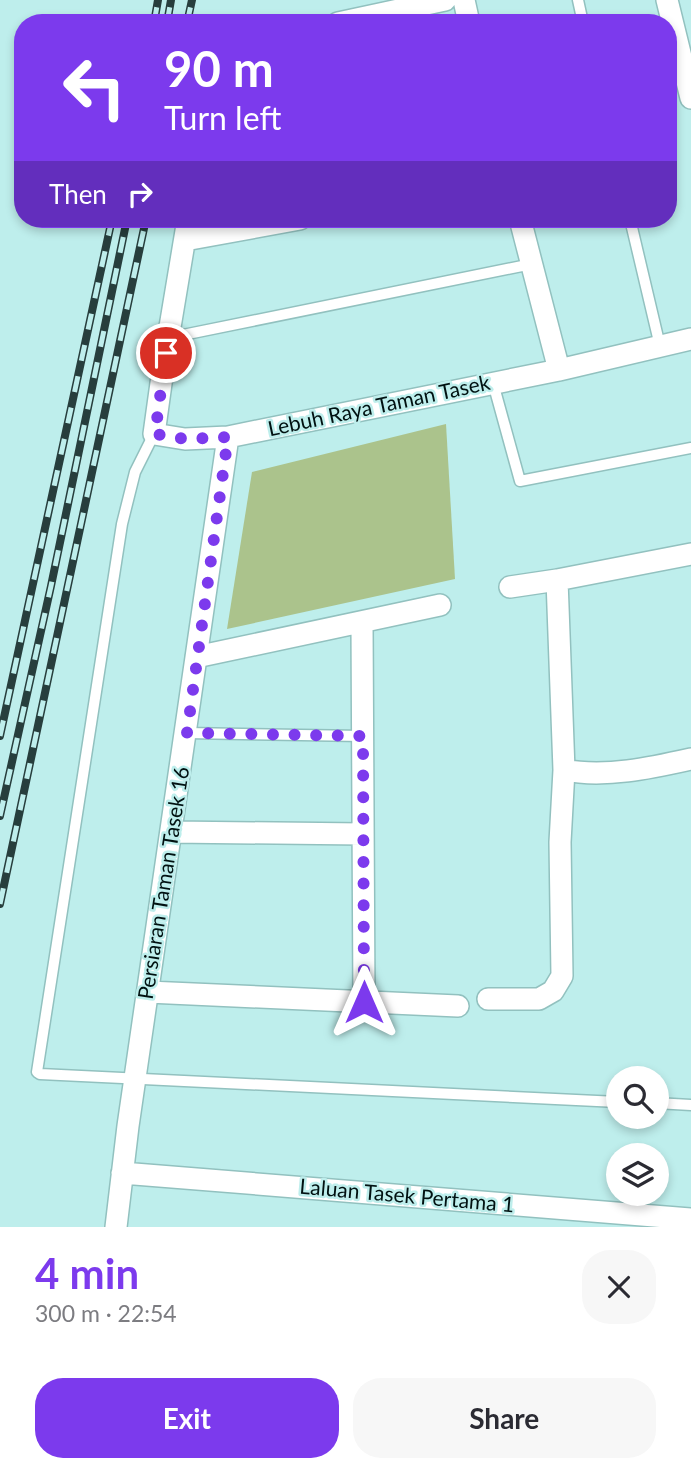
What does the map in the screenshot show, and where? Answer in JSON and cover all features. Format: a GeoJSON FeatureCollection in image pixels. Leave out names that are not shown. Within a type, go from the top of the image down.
{"type":"FeatureCollection","features":[{"type":"Feature","properties":{"kind":"street"},"geometry":{"type":"LineString","coordinates":[[379,14],[444,0]]}},
{"type":"Feature","properties":{"kind":"street"},"geometry":{"type":"LineString","coordinates":[[677,41],[691,98]]}},
{"type":"Feature","properties":{"kind":"street"},"geometry":{"type":"LineString","coordinates":[[155,434],[187,228]]}},
{"type":"Feature","properties":{"kind":"street"},"geometry":{"type":"LineString","coordinates":[[186,240],[251,228]]}},
{"type":"Feature","properties":{"kind":"street"},"geometry":{"type":"LineString","coordinates":[[522,228],[559,370]]}},
{"type":"Feature","properties":{"kind":"street","name":"Lebuh Raya Taman Tasek"},"geometry":{"type":"LineString","coordinates":[[155,434],[185,439],[228,437],[559,370],[691,339]]}},
{"type":"Feature","properties":{"kind":"street","name":"Persiaran Taman Tasek 16"},"geometry":{"type":"LineString","coordinates":[[116,1227],[228,437]]}},
{"type":"Feature","properties":{"kind":"street"},"geometry":{"type":"LineString","coordinates":[[510,587],[691,554]]}},
{"type":"Feature","properties":{"kind":"street"},"geometry":{"type":"LineString","coordinates":[[488,999],[539,999],[553,991],[562,976],[561,842],[564,771],[557,580]]}},
{"type":"Feature","properties":{"kind":"street"},"geometry":{"type":"LineString","coordinates":[[196,657],[440,605]]}},
{"type":"Feature","properties":{"kind":"street"},"geometry":{"type":"LineString","coordinates":[[362,623],[364,1002]]}},
{"type":"Feature","properties":{"kind":"street"},"geometry":{"type":"LineString","coordinates":[[564,771],[576,773],[645,769],[691,759]]}},
{"type":"Feature","properties":{"kind":"street"},"geometry":{"type":"LineString","coordinates":[[171,832],[363,834]]}},
{"type":"Feature","properties":{"kind":"street"},"geometry":{"type":"LineString","coordinates":[[148,992],[458,1006]]}},
{"type":"Feature","properties":{"kind":"street","name":"Laluan Tasek Pertama 1"},"geometry":{"type":"LineString","coordinates":[[122,1173],[691,1219]]}},
{"type":"Feature","properties":{"kind":"lane"},"geometry":{"type":"LineString","coordinates":[[631,228],[660,346]]}},
{"type":"Feature","properties":{"kind":"lane"},"geometry":{"type":"LineString","coordinates":[[168,338],[532,264]]}},
{"type":"Feature","properties":{"kind":"lane"},"geometry":{"type":"LineString","coordinates":[[494,383],[520,481],[691,448]]}},
{"type":"Feature","properties":{"kind":"lane"},"geometry":{"type":"LineString","coordinates":[[155,434],[135,471],[122,524],[37,1070],[40,1074],[135,1080],[606,1100]]}},
{"type":"Feature","properties":{"kind":"lane"},"geometry":{"type":"LineString","coordinates":[[187,733],[363,736]]}},
{"type":"Feature","properties":{"kind":"lane"},"geometry":{"type":"LineString","coordinates":[[669,1104],[691,1105]]}},
{"type":"Feature","properties":{"kind":"green space"},"geometry":{"type":"Polygon","coordinates":[[[446,424],[455,579],[227,629],[252,472],[446,424]]]}},
{"type":"Feature","properties":{"kind":"railway"},"geometry":{"type":"LineString","coordinates":[[156,14],[158,0]]}},
{"type":"Feature","properties":{"kind":"railway"},"geometry":{"type":"LineString","coordinates":[[169,14],[171,0]]}},
{"type":"Feature","properties":{"kind":"railway"},"geometry":{"type":"LineString","coordinates":[[189,14],[192,0]]}},
{"type":"Feature","properties":{"kind":"railway"},"geometry":{"type":"LineString","coordinates":[[0,736],[110,228]]}},
{"type":"Feature","properties":{"kind":"railway"},"geometry":{"type":"LineString","coordinates":[[0,816],[125,228]]}},
{"type":"Feature","properties":{"kind":"railway"},"geometry":{"type":"LineString","coordinates":[[0,904],[144,228]]}},
{"type":"Feature","properties":{"kind":"route"},"geometry":{"type":"LineString","coordinates":[[166,353],[155,434],[185,439],[228,437],[187,733],[363,736],[364,1002]]}}]}
